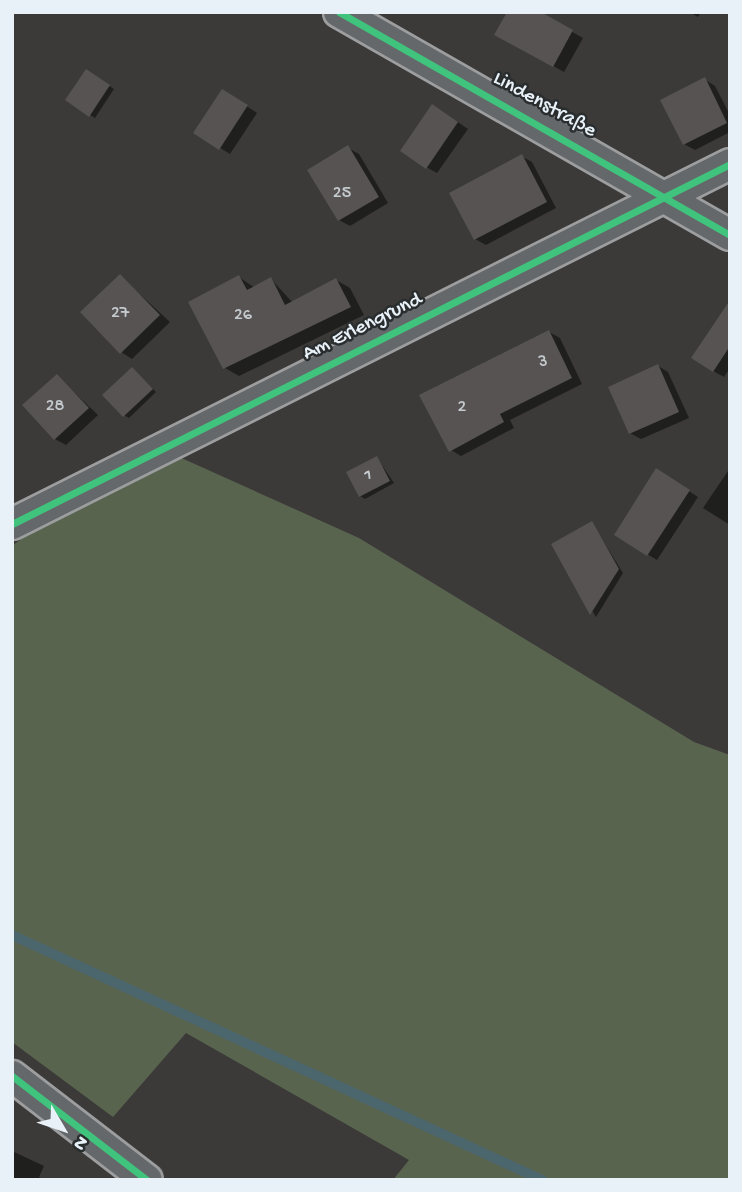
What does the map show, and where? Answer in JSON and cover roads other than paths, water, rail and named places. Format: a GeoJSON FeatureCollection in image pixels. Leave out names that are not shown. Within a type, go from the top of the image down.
{"type":"FeatureCollection","features":[{"type":"Feature","properties":{"kind":"street","name":"Lindenstraße"},"geometry":{"type":"LineString","coordinates":[[339,12],[670,195],[730,235]]}},
{"type":"Feature","properties":{"kind":"street","name":"Am Erlengrund"},"geometry":{"type":"LineString","coordinates":[[12,524],[730,164]]}},
{"type":"Feature","properties":{"kind":"street"},"geometry":{"type":"LineString","coordinates":[[12,1076],[146,1180]]}},
{"type":"Feature","properties":{"kind":"waterway"},"geometry":{"type":"LineString","coordinates":[[12,935],[542,1180]]}}]}
